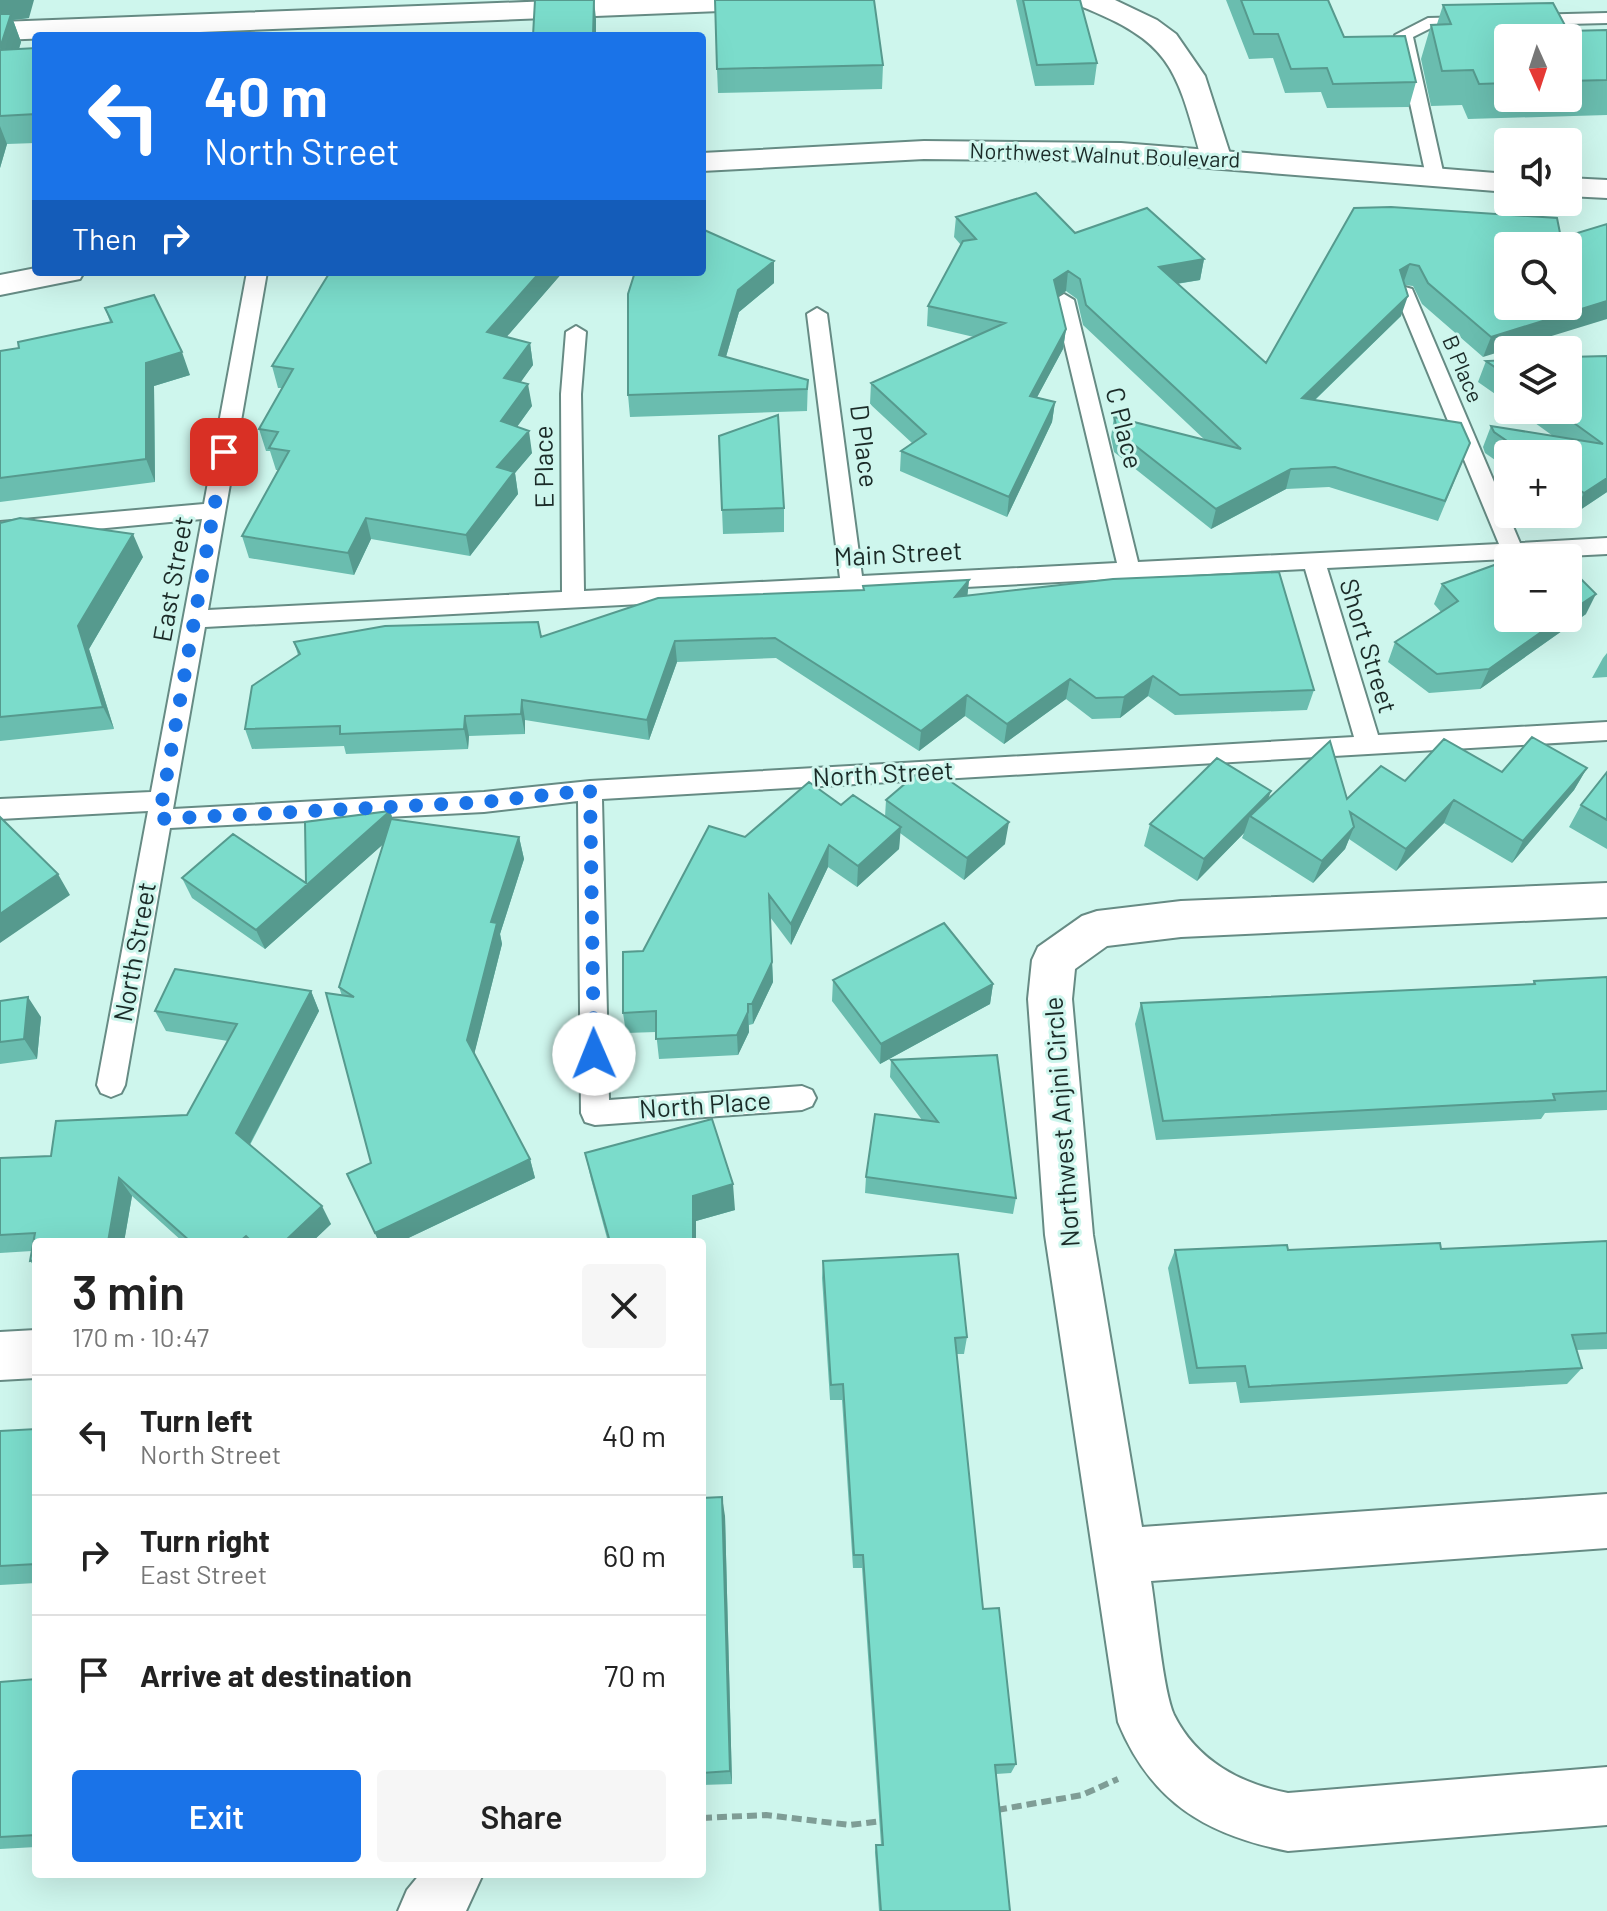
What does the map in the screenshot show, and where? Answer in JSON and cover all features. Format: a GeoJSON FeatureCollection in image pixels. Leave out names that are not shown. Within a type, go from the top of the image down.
{"type":"FeatureCollection","features":[{"type":"Feature","properties":{"kind":"street"},"geometry":{"type":"LineString","coordinates":[[0,31],[795,0]]}},
{"type":"Feature","properties":{"kind":"street"},"geometry":{"type":"LineString","coordinates":[[1090,0],[1123,12],[1153,29],[1180,54],[1191,71],[1216,157]]}},
{"type":"Feature","properties":{"kind":"street","name":"Northwest Walnut Boulevard"},"geometry":{"type":"LineString","coordinates":[[706,162],[938,150],[1093,151],[1216,157],[1494,182]]}},
{"type":"Feature","properties":{"kind":"street"},"geometry":{"type":"LineString","coordinates":[[1582,188],[1607,189]]}},
{"type":"Feature","properties":{"kind":"street"},"geometry":{"type":"LineString","coordinates":[[0,285],[47,276]]}},
{"type":"Feature","properties":{"kind":"street","name":"Northwest Anjni Circle"},"geometry":{"type":"LineString","coordinates":[[1607,900],[1181,919],[1097,929],[1054,960],[1050,999],[1069,1235],[1146,1722],[1166,1758],[1195,1787],[1249,1816],[1288,1822],[1607,1796]]}},
{"type":"Feature","properties":{"kind":"street"},"geometry":{"type":"LineString","coordinates":[[0,1356],[32,1354]]}},
{"type":"Feature","properties":{"kind":"street"},"geometry":{"type":"LineString","coordinates":[[1119,1556],[1607,1521]]}},
{"type":"Feature","properties":{"kind":"street"},"geometry":{"type":"LineString","coordinates":[[428,1911],[452,1878]]}},
{"type":"Feature","properties":{"kind":"lane"},"geometry":{"type":"LineString","coordinates":[[1435,176],[1404,35],[1428,23],[1607,18]]}},
{"type":"Feature","properties":{"kind":"lane","name":"East Street"},"geometry":{"type":"LineString","coordinates":[[160,810],[256,276]]}},
{"type":"Feature","properties":{"kind":"lane","name":"B Place"},"geometry":{"type":"LineString","coordinates":[[1405,293],[1510,544]]}},
{"type":"Feature","properties":{"kind":"lane","name":"C Place"},"geometry":{"type":"LineString","coordinates":[[1064,300],[1129,569]]}},
{"type":"Feature","properties":{"kind":"lane","name":"D Place"},"geometry":{"type":"LineString","coordinates":[[817,314],[852,585]]}},
{"type":"Feature","properties":{"kind":"lane","name":"E Place"},"geometry":{"type":"LineString","coordinates":[[573,602],[571,394],[576,332]]}},
{"type":"Feature","properties":{"kind":"lane"},"geometry":{"type":"LineString","coordinates":[[0,530],[213,511]]}},
{"type":"Feature","properties":{"kind":"lane","name":"Main Street"},"geometry":{"type":"LineString","coordinates":[[1582,548],[1607,546]]}},
{"type":"Feature","properties":{"kind":"lane","name":"Main Street"},"geometry":{"type":"LineString","coordinates":[[193,619],[573,602],[1129,569],[1494,553]]}},
{"type":"Feature","properties":{"kind":"lane","name":"Short Street"},"geometry":{"type":"LineString","coordinates":[[1314,562],[1369,746]]}},
{"type":"Feature","properties":{"kind":"lane","name":"North Street"},"geometry":{"type":"LineString","coordinates":[[0,809],[160,810],[484,802],[590,790],[1607,731]]}},
{"type":"Feature","properties":{"kind":"lane","name":"North Place"},"geometry":{"type":"LineString","coordinates":[[590,790],[595,1113],[802,1098]]}},
{"type":"Feature","properties":{"kind":"lane","name":"North Street"},"geometry":{"type":"LineString","coordinates":[[111,1085],[160,810]]}},
{"type":"Feature","properties":{"kind":"path"},"geometry":{"type":"LineString","coordinates":[[988,1810],[1082,1795],[1166,1758]]}},
{"type":"Feature","properties":{"kind":"path"},"geometry":{"type":"LineString","coordinates":[[706,1818],[766,1815],[850,1825],[890,1821]]}},
{"type":"Feature","properties":{"kind":"building"},"geometry":{"type":"Polygon","coordinates":[[[535,0],[594,0],[593,32],[533,32],[535,0]]]}},
{"type":"Feature","properties":{"kind":"building"},"geometry":{"type":"Polygon","coordinates":[[[715,0],[874,0],[883,65],[717,69],[715,0]]]}},
{"type":"Feature","properties":{"kind":"building"},"geometry":{"type":"Polygon","coordinates":[[[1023,0],[1080,0],[1097,63],[1037,65],[1023,0]]]}},
{"type":"Feature","properties":{"kind":"building"},"geometry":{"type":"Polygon","coordinates":[[[1241,0],[1328,0],[1344,37],[1405,36],[1416,82],[1333,84],[1327,68],[1291,69],[1278,34],[1254,34],[1241,0]]]}},
{"type":"Feature","properties":{"kind":"building"},"geometry":{"type":"Polygon","coordinates":[[[1553,3],[1564,24],[1494,24],[1494,83],[1479,84],[1473,70],[1442,71],[1431,25],[1451,24],[1443,5],[1553,3]]]}},
{"type":"Feature","properties":{"kind":"building"},"geometry":{"type":"Polygon","coordinates":[[[0,14],[11,14],[0,48],[0,14]]]}},
{"type":"Feature","properties":{"kind":"building"},"geometry":{"type":"Polygon","coordinates":[[[1607,30],[1607,80],[1582,81],[1582,31],[1607,30]]]}},
{"type":"Feature","properties":{"kind":"building"},"geometry":{"type":"Polygon","coordinates":[[[32,48],[32,114],[0,116],[0,50],[32,48]]]}},
{"type":"Feature","properties":{"kind":"building"},"geometry":{"type":"Polygon","coordinates":[[[1036,193],[1075,233],[1147,208],[1204,259],[1159,267],[1266,363],[1354,208],[1391,207],[1557,218],[1560,232],[1494,232],[1494,320],[1546,320],[1491,337],[1428,283],[1419,266],[1410,264],[1400,270],[1408,296],[1302,398],[1461,423],[1470,443],[1445,501],[1335,467],[1291,469],[1216,509],[1118,432],[1114,417],[1241,449],[1086,305],[1080,279],[1068,271],[1054,280],[1066,329],[1030,396],[1055,402],[1009,497],[901,451],[926,434],[871,383],[1005,323],[928,306],[963,241],[976,239],[956,217],[1036,193]]]}},
{"type":"Feature","properties":{"kind":"building"},"geometry":{"type":"Polygon","coordinates":[[[1607,224],[1607,301],[1582,309],[1581,232],[1607,224]]]}},
{"type":"Feature","properties":{"kind":"building"},"geometry":{"type":"Polygon","coordinates":[[[706,231],[774,261],[738,290],[719,355],[808,380],[807,389],[628,395],[628,294],[634,276],[706,276],[706,231]]]}},
{"type":"Feature","properties":{"kind":"building"},"geometry":{"type":"Polygon","coordinates":[[[328,276],[536,276],[487,332],[530,343],[504,378],[528,384],[501,421],[529,431],[497,467],[514,472],[466,535],[366,518],[348,553],[242,536],[289,451],[269,448],[278,432],[259,429],[293,369],[272,366],[328,276]]]}},
{"type":"Feature","properties":{"kind":"building"},"geometry":{"type":"Polygon","coordinates":[[[154,295],[182,352],[146,363],[146,459],[0,478],[0,351],[19,348],[18,342],[112,322],[105,308],[154,295]]]}},
{"type":"Feature","properties":{"kind":"building"},"geometry":{"type":"Polygon","coordinates":[[[1607,356],[1607,478],[1584,493],[1582,441],[1603,444],[1575,424],[1582,424],[1582,357],[1607,356]]]}},
{"type":"Feature","properties":{"kind":"building"},"geometry":{"type":"Polygon","coordinates":[[[778,415],[784,508],[722,510],[719,436],[778,415]]]}},
{"type":"Feature","properties":{"kind":"building"},"geometry":{"type":"Polygon","coordinates":[[[1491,426],[1578,440],[1506,440],[1491,426]]]}},
{"type":"Feature","properties":{"kind":"building"},"geometry":{"type":"Polygon","coordinates":[[[20,518],[133,534],[78,626],[103,707],[0,717],[0,523],[20,518]]]}},
{"type":"Feature","properties":{"kind":"building"},"geometry":{"type":"Polygon","coordinates":[[[1494,565],[1494,632],[1541,632],[1489,669],[1437,674],[1395,642],[1458,601],[1442,584],[1494,565]]]}},
{"type":"Feature","properties":{"kind":"building"},"geometry":{"type":"Polygon","coordinates":[[[1279,572],[1314,690],[1180,695],[1153,676],[1124,697],[1096,698],[1070,679],[1007,724],[967,695],[921,731],[775,638],[675,641],[647,720],[522,700],[521,714],[465,716],[464,729],[340,734],[340,726],[245,729],[252,686],[300,654],[294,642],[385,626],[538,622],[541,637],[658,598],[864,590],[863,586],[969,580],[955,597],[1113,579],[1279,572]]]}},
{"type":"Feature","properties":{"kind":"building"},"geometry":{"type":"Polygon","coordinates":[[[1582,580],[1596,594],[1582,604],[1582,580]]]}},
{"type":"Feature","properties":{"kind":"building"},"geometry":{"type":"Polygon","coordinates":[[[1532,737],[1587,768],[1523,841],[1454,800],[1406,849],[1350,812],[1354,827],[1322,861],[1250,816],[1330,741],[1347,799],[1381,766],[1405,781],[1444,739],[1502,772],[1532,737]]]}},
{"type":"Feature","properties":{"kind":"building"},"geometry":{"type":"Polygon","coordinates":[[[1217,758],[1271,791],[1204,859],[1150,824],[1217,758]]]}},
{"type":"Feature","properties":{"kind":"building"},"geometry":{"type":"Polygon","coordinates":[[[927,765],[1009,822],[967,858],[886,800],[927,765]]]}},
{"type":"Feature","properties":{"kind":"building"},"geometry":{"type":"Polygon","coordinates":[[[1607,772],[1607,820],[1581,805],[1607,772]]]}},
{"type":"Feature","properties":{"kind":"building"},"geometry":{"type":"Polygon","coordinates":[[[809,782],[841,805],[853,795],[901,827],[858,866],[829,845],[791,924],[769,895],[772,962],[752,1004],[748,1004],[748,1012],[737,1035],[656,1039],[656,1011],[623,1013],[623,952],[643,951],[709,826],[745,837],[809,782]]]}},
{"type":"Feature","properties":{"kind":"building"},"geometry":{"type":"Polygon","coordinates":[[[390,811],[256,930],[182,878],[233,834],[306,883],[305,822],[390,811]]]}},
{"type":"Feature","properties":{"kind":"building"},"geometry":{"type":"Polygon","coordinates":[[[0,817],[58,874],[0,914],[0,817]]]}},
{"type":"Feature","properties":{"kind":"building"},"geometry":{"type":"Polygon","coordinates":[[[391,819],[519,837],[491,922],[497,923],[467,1040],[530,1159],[375,1233],[347,1174],[371,1163],[326,993],[354,997],[339,987],[391,819]]]}},
{"type":"Feature","properties":{"kind":"building"},"geometry":{"type":"Polygon","coordinates":[[[944,923],[993,984],[881,1044],[833,980],[944,923]]]}},
{"type":"Feature","properties":{"kind":"building"},"geometry":{"type":"Polygon","coordinates":[[[175,969],[311,991],[236,1133],[322,1206],[288,1238],[186,1238],[119,1178],[109,1238],[34,1238],[35,1233],[0,1235],[0,1158],[51,1156],[56,1121],[187,1115],[237,1024],[155,1011],[175,969]]]}},
{"type":"Feature","properties":{"kind":"building"},"geometry":{"type":"Polygon","coordinates":[[[1607,977],[1607,1091],[1553,1094],[1555,1100],[1163,1121],[1141,1003],[1535,984],[1534,981],[1607,977]]]}},
{"type":"Feature","properties":{"kind":"building"},"geometry":{"type":"Polygon","coordinates":[[[28,997],[24,1039],[0,1042],[0,1001],[28,997]]]}},
{"type":"Feature","properties":{"kind":"building"},"geometry":{"type":"Polygon","coordinates":[[[997,1055],[1016,1198],[866,1177],[875,1114],[938,1122],[891,1060],[997,1055]]]}},
{"type":"Feature","properties":{"kind":"building"},"geometry":{"type":"Polygon","coordinates":[[[712,1119],[733,1184],[693,1196],[693,1238],[609,1238],[585,1153],[712,1119]]]}},
{"type":"Feature","properties":{"kind":"building"},"geometry":{"type":"Polygon","coordinates":[[[1607,1241],[1607,1333],[1572,1335],[1582,1368],[1249,1387],[1245,1366],[1197,1368],[1175,1250],[1287,1245],[1288,1250],[1440,1243],[1441,1249],[1607,1241]]]}},
{"type":"Feature","properties":{"kind":"building"},"geometry":{"type":"Polygon","coordinates":[[[958,1254],[967,1337],[955,1338],[983,1609],[999,1608],[1016,1764],[995,1765],[1010,1911],[881,1911],[876,1845],[883,1845],[863,1555],[854,1555],[843,1384],[831,1385],[823,1261],[958,1254]]]}},
{"type":"Feature","properties":{"kind":"building"},"geometry":{"type":"Polygon","coordinates":[[[32,1429],[32,1564],[0,1566],[0,1431],[32,1429]]]}},
{"type":"Feature","properties":{"kind":"building"},"geometry":{"type":"Polygon","coordinates":[[[722,1497],[730,1771],[706,1773],[706,1498],[722,1497]]]}},
{"type":"Feature","properties":{"kind":"building"},"geometry":{"type":"Polygon","coordinates":[[[32,1679],[32,1835],[0,1837],[0,1682],[32,1679]]]}},
{"type":"Feature","properties":{"kind":"route"},"geometry":{"type":"LineString","coordinates":[[224,452],[159,819],[484,802],[590,790],[594,1054]]}}]}
